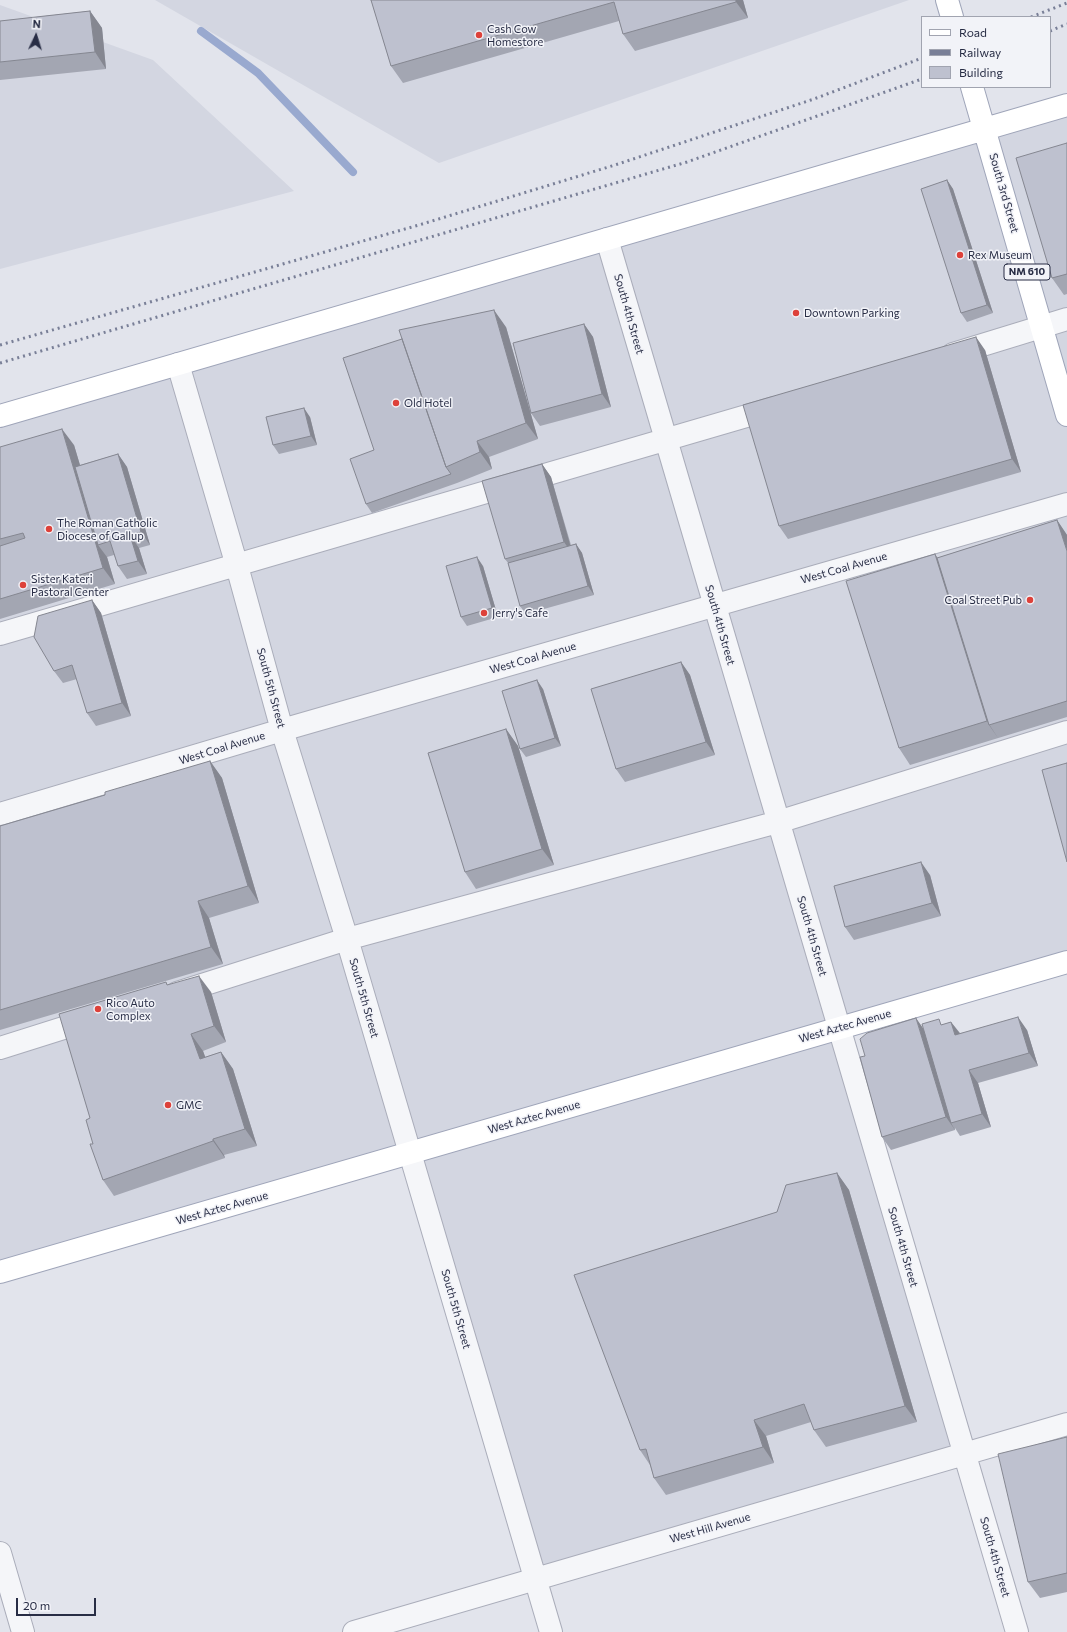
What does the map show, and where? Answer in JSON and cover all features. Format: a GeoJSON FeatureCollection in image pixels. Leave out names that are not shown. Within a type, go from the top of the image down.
{"type":"FeatureCollection","features":[{"type":"Feature","properties":{"kind":"main road"},"geometry":{"type":"LineString","coordinates":[[947,0],[952,16]]}},
{"type":"Feature","properties":{"kind":"main road","name":"South 3rd Street"},"geometry":{"type":"LineString","coordinates":[[972,88],[1043,326],[1067,416]]}},
{"type":"Feature","properties":{"kind":"main road"},"geometry":{"type":"LineString","coordinates":[[0,416],[1067,105]]}},
{"type":"Feature","properties":{"kind":"main road","name":"West Aztec Avenue"},"geometry":{"type":"LineString","coordinates":[[0,1272],[1067,962]]}},
{"type":"Feature","properties":{"kind":"street","name":"South 4th Street"},"geometry":{"type":"LineString","coordinates":[[607,240],[1016,1632]]}},
{"type":"Feature","properties":{"kind":"street"},"geometry":{"type":"LineString","coordinates":[[937,358],[1067,319]]}},
{"type":"Feature","properties":{"kind":"street","name":"South 5th Street"},"geometry":{"type":"LineString","coordinates":[[178,364],[237,566],[282,730],[347,939],[551,1632]]}},
{"type":"Feature","properties":{"kind":"street"},"geometry":{"type":"LineString","coordinates":[[0,634],[666,441],[794,402]]}},
{"type":"Feature","properties":{"kind":"street","name":"West Coal Avenue"},"geometry":{"type":"LineString","coordinates":[[0,814],[282,730],[1067,504]]}},
{"type":"Feature","properties":{"kind":"street"},"geometry":{"type":"LineString","coordinates":[[158,998],[347,939],[778,822],[1067,732]]}},
{"type":"Feature","properties":{"kind":"street"},"geometry":{"type":"LineString","coordinates":[[0,1048],[113,1013]]}},
{"type":"Feature","properties":{"kind":"street","name":"West Hill Avenue"},"geometry":{"type":"LineString","coordinates":[[354,1632],[1067,1424]]}},
{"type":"Feature","properties":{"kind":"street"},"geometry":{"type":"LineString","coordinates":[[0,1553],[23,1632]]}},
{"type":"Feature","properties":{"kind":"shaded area"},"geometry":{"type":"Polygon","coordinates":[[[155,0],[909,0],[439,163],[155,0]]]}},
{"type":"Feature","properties":{"kind":"shaded area"},"geometry":{"type":"Polygon","coordinates":[[[0,5],[153,60],[294,191],[0,269],[0,5]]]}},
{"type":"Feature","properties":{"kind":"shaded area"},"geometry":{"type":"Polygon","coordinates":[[[1067,105],[1067,962],[839,1028],[964,1454],[535,1579],[410,1153],[0,1272],[0,416],[1067,105]]]}},
{"type":"Feature","properties":{"kind":"building"},"geometry":{"type":"Polygon","coordinates":[[[371,0],[736,0],[736,2],[623,34],[614,2],[391,66],[371,0]]]}},
{"type":"Feature","properties":{"kind":"building"},"geometry":{"type":"Polygon","coordinates":[[[90,11],[95,52],[0,62],[0,21],[90,11]]]}},
{"type":"Feature","properties":{"kind":"building"},"geometry":{"type":"Polygon","coordinates":[[[1067,143],[1067,274],[1052,278],[1016,158],[1067,143]]]}},
{"type":"Feature","properties":{"kind":"building","name":"Rex Museum"},"geometry":{"type":"Polygon","coordinates":[[[947,180],[987,305],[961,313],[921,189],[947,180]]]}},
{"type":"Feature","properties":{"kind":"building"},"geometry":{"type":"Polygon","coordinates":[[[494,310],[526,423],[477,441],[480,452],[446,467],[399,330],[494,310]]]}},
{"type":"Feature","properties":{"kind":"building"},"geometry":{"type":"Polygon","coordinates":[[[584,324],[602,394],[531,413],[513,343],[584,324]]]}},
{"type":"Feature","properties":{"kind":"building"},"geometry":{"type":"Polygon","coordinates":[[[976,337],[1012,459],[779,526],[743,405],[976,337]]]}},
{"type":"Feature","properties":{"kind":"building","name":"Old Hotel"},"geometry":{"type":"Polygon","coordinates":[[[402,339],[446,467],[451,474],[366,504],[350,459],[374,450],[343,358],[402,339]]]}},
{"type":"Feature","properties":{"kind":"building"},"geometry":{"type":"Polygon","coordinates":[[[304,408],[311,436],[273,445],[266,417],[304,408]]]}},
{"type":"Feature","properties":{"kind":"building","name":"The Roman Catholic Diocese of Gallup"},"geometry":{"type":"Polygon","coordinates":[[[62,429],[103,568],[0,599],[0,546],[25,538],[23,533],[0,539],[0,447],[62,429]]]}},
{"type":"Feature","properties":{"kind":"building"},"geometry":{"type":"Polygon","coordinates":[[[118,454],[141,532],[130,535],[138,561],[118,566],[110,541],[98,545],[75,467],[118,454]]]}},
{"type":"Feature","properties":{"kind":"building"},"geometry":{"type":"Polygon","coordinates":[[[542,464],[564,542],[505,559],[482,481],[542,464]]]}},
{"type":"Feature","properties":{"kind":"building"},"geometry":{"type":"Polygon","coordinates":[[[1057,520],[1067,551],[1067,701],[989,725],[937,558],[1057,520]]]}},
{"type":"Feature","properties":{"kind":"building"},"geometry":{"type":"Polygon","coordinates":[[[576,544],[588,586],[520,606],[508,563],[576,544]]]}},
{"type":"Feature","properties":{"kind":"building"},"geometry":{"type":"Polygon","coordinates":[[[935,554],[987,721],[899,748],[846,581],[935,554]]]}},
{"type":"Feature","properties":{"kind":"building"},"geometry":{"type":"Polygon","coordinates":[[[477,557],[492,608],[461,617],[446,566],[477,557]]]}},
{"type":"Feature","properties":{"kind":"building"},"geometry":{"type":"Polygon","coordinates":[[[92,600],[122,703],[87,713],[72,665],[54,671],[34,637],[38,616],[92,600]]]}},
{"type":"Feature","properties":{"kind":"building"},"geometry":{"type":"Polygon","coordinates":[[[681,662],[706,742],[616,769],[591,689],[681,662]]]}},
{"type":"Feature","properties":{"kind":"building"},"geometry":{"type":"Polygon","coordinates":[[[537,680],[555,738],[520,749],[502,691],[537,680]]]}},
{"type":"Feature","properties":{"kind":"building"},"geometry":{"type":"Polygon","coordinates":[[[506,729],[542,849],[465,872],[428,753],[506,729]]]}},
{"type":"Feature","properties":{"kind":"building"},"geometry":{"type":"Polygon","coordinates":[[[210,761],[248,886],[198,901],[211,947],[0,1010],[0,826],[105,795],[105,792],[210,761]]]}},
{"type":"Feature","properties":{"kind":"building"},"geometry":{"type":"Polygon","coordinates":[[[1067,763],[1067,862],[1042,770],[1067,763]]]}},
{"type":"Feature","properties":{"kind":"building"},"geometry":{"type":"Polygon","coordinates":[[[921,862],[932,903],[845,927],[834,886],[921,862]]]}},
{"type":"Feature","properties":{"kind":"building","name":"GMC"},"geometry":{"type":"Polygon","coordinates":[[[199,976],[214,1026],[191,1034],[200,1059],[221,1052],[245,1129],[213,1139],[213,1141],[103,1180],[90,1144],[93,1144],[86,1120],[90,1118],[59,1014],[166,982],[167,985],[199,976]]]}},
{"type":"Feature","properties":{"kind":"building"},"geometry":{"type":"Polygon","coordinates":[[[1018,1017],[1029,1053],[969,1070],[982,1114],[951,1123],[922,1024],[939,1019],[941,1025],[951,1022],[955,1035],[1018,1017]]]}},
{"type":"Feature","properties":{"kind":"building"},"geometry":{"type":"Polygon","coordinates":[[[916,1018],[946,1117],[882,1137],[860,1057],[865,1056],[860,1039],[867,1033],[916,1018]]]}},
{"type":"Feature","properties":{"kind":"building"},"geometry":{"type":"Polygon","coordinates":[[[837,1173],[905,1406],[814,1430],[804,1404],[754,1420],[763,1447],[654,1478],[646,1449],[640,1450],[574,1275],[777,1212],[786,1185],[837,1173]]]}},
{"type":"Feature","properties":{"kind":"building"},"geometry":{"type":"Polygon","coordinates":[[[1067,1437],[1067,1573],[1028,1582],[998,1454],[1067,1437]]]}},
{"type":"Feature","properties":{"kind":"waterway"},"geometry":{"type":"LineString","coordinates":[[201,31],[258,73],[353,172]]}},
{"type":"Feature","properties":{"kind":"railway"},"geometry":{"type":"LineString","coordinates":[[1034,16],[1067,3]]}},
{"type":"Feature","properties":{"kind":"railway"},"geometry":{"type":"LineString","coordinates":[[1051,31],[1067,24]]}},
{"type":"Feature","properties":{"kind":"railway"},"geometry":{"type":"LineString","coordinates":[[0,345],[419,225],[615,165],[814,99],[921,58]]}},
{"type":"Feature","properties":{"kind":"railway"},"geometry":{"type":"LineString","coordinates":[[0,363],[687,162],[921,79]]}},
{"type":"Feature","properties":{"kind":"place","name":"Cash Cow Homestore"},"geometry":{"type":"Point","coordinates":[479,35]}},
{"type":"Feature","properties":{"kind":"place","name":"Rex Museum"},"geometry":{"type":"Point","coordinates":[960,255]}},
{"type":"Feature","properties":{"kind":"place","name":"Downtown Parking"},"geometry":{"type":"Point","coordinates":[796,313]}},
{"type":"Feature","properties":{"kind":"place","name":"Old Hotel"},"geometry":{"type":"Point","coordinates":[396,403]}},
{"type":"Feature","properties":{"kind":"place","name":"The Roman Catholic Diocese of Gallup"},"geometry":{"type":"Point","coordinates":[49,529]}},
{"type":"Feature","properties":{"kind":"place","name":"Sister Kateri Pastoral Center"},"geometry":{"type":"Point","coordinates":[23,585]}},
{"type":"Feature","properties":{"kind":"place","name":"Coal Street Pub"},"geometry":{"type":"Point","coordinates":[1030,600]}},
{"type":"Feature","properties":{"kind":"place","name":"Jerry's Cafe"},"geometry":{"type":"Point","coordinates":[484,613]}},
{"type":"Feature","properties":{"kind":"place","name":"Rico Auto Complex"},"geometry":{"type":"Point","coordinates":[98,1009]}},
{"type":"Feature","properties":{"kind":"place","name":"GMC"},"geometry":{"type":"Point","coordinates":[168,1105]}}]}
